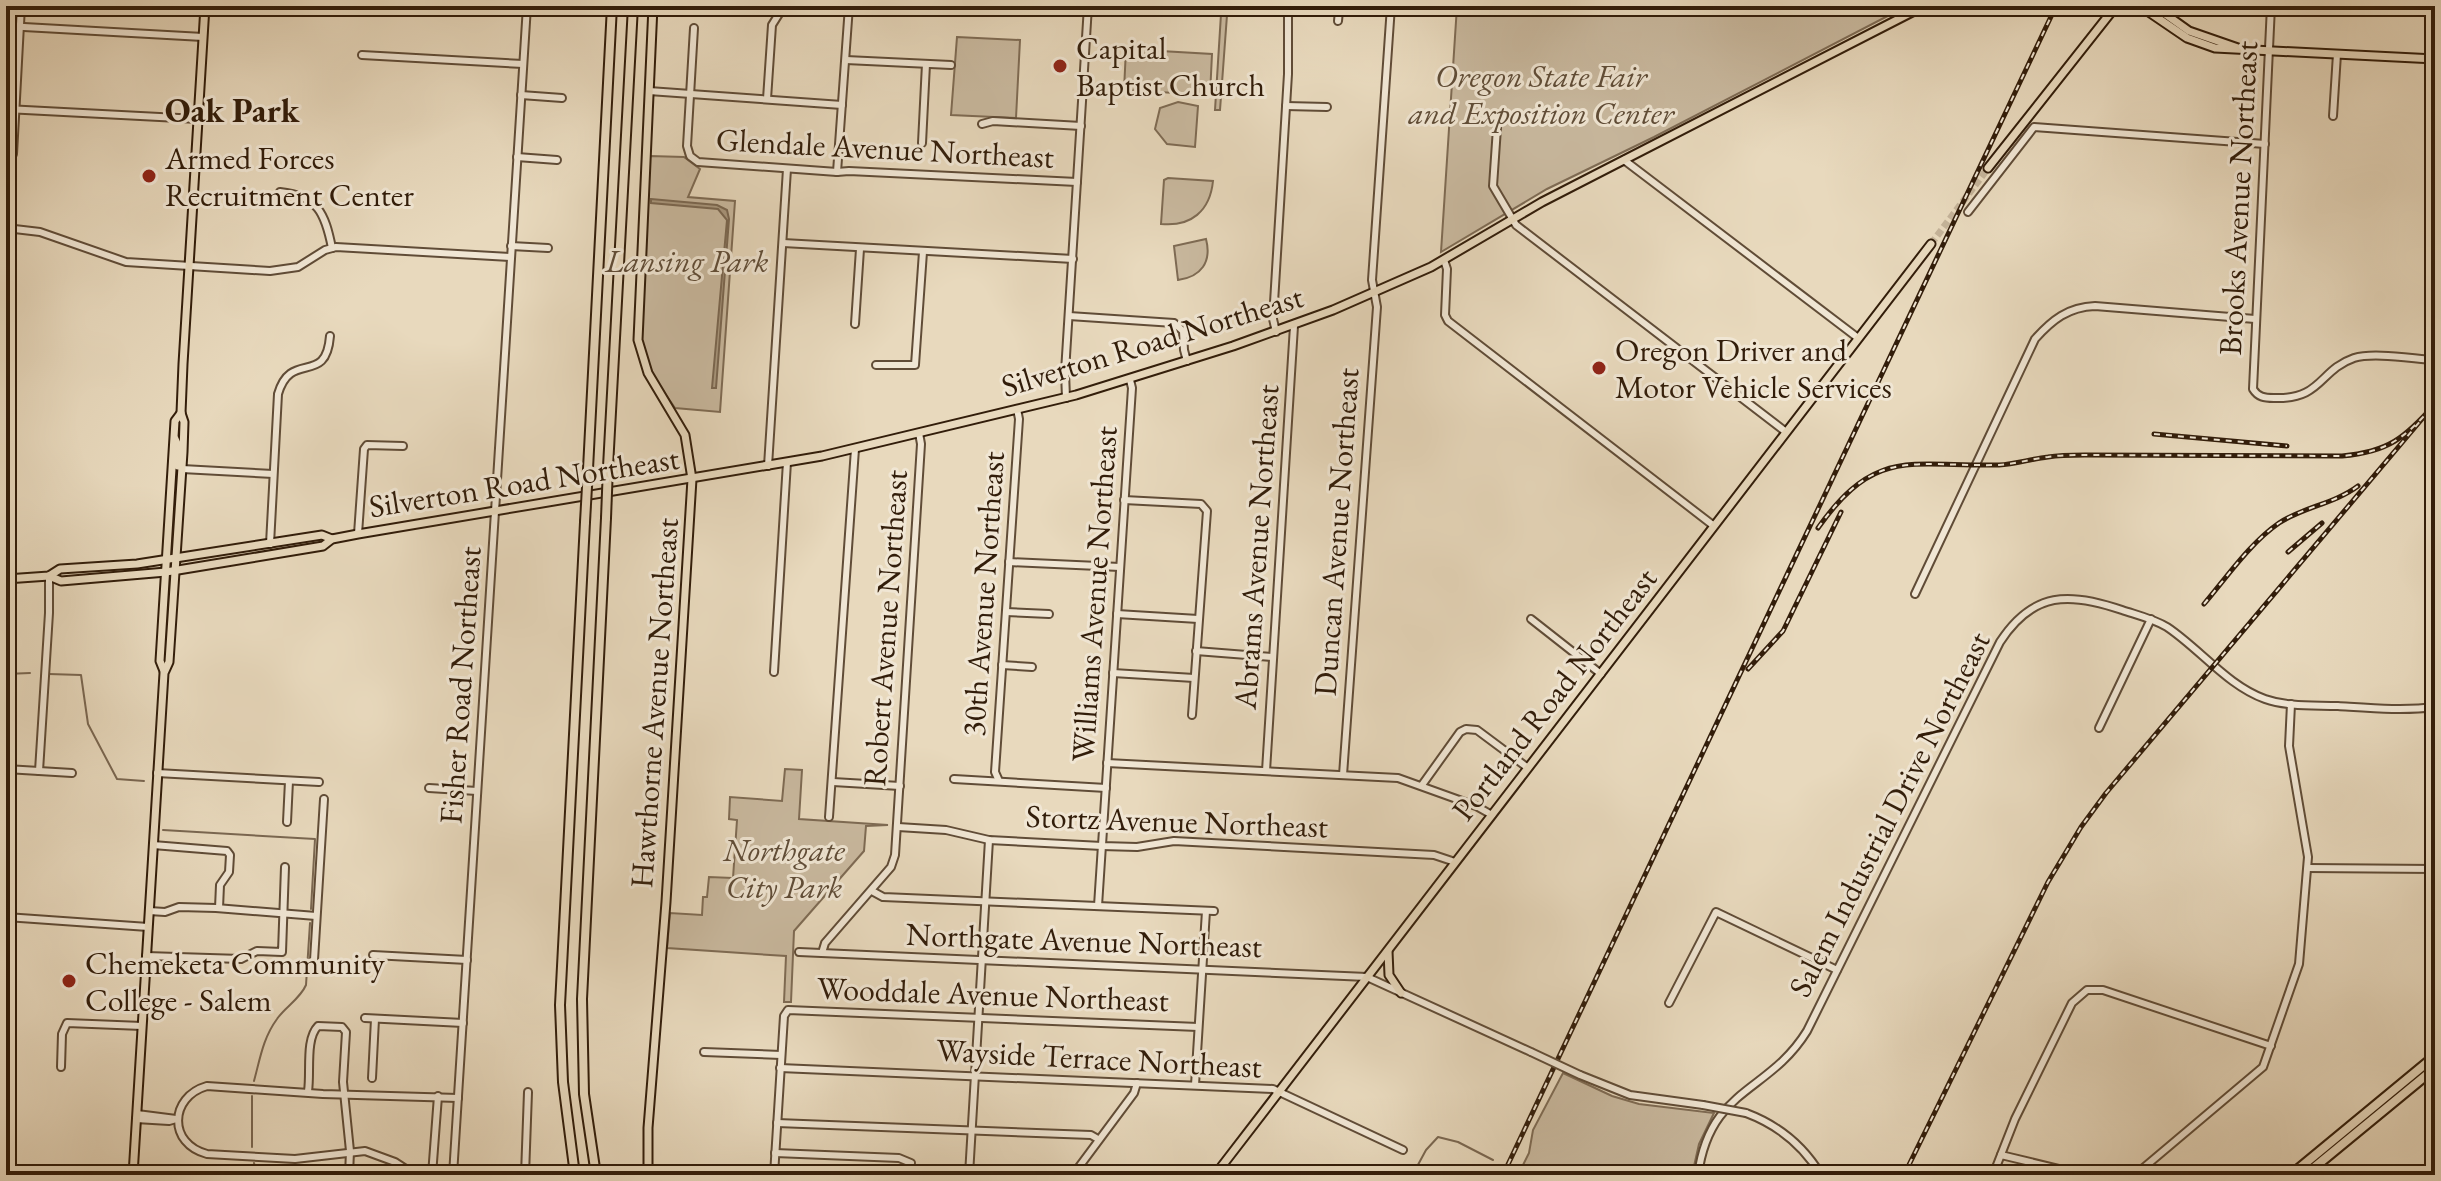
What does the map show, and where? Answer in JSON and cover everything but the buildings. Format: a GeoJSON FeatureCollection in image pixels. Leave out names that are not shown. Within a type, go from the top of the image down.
{"type":"FeatureCollection","features":[{"type":"Feature","properties":{"kind":"highway"},"geometry":{"type":"LineString","coordinates":[[575,1175],[563,1092],[560,1005],[612,6]]}},
{"type":"Feature","properties":{"kind":"highway"},"geometry":{"type":"LineString","coordinates":[[596,1175],[584,1094],[582,999],[633,6]]}},
{"type":"Feature","properties":{"kind":"highway"},"geometry":{"type":"LineString","coordinates":[[2291,1175],[2435,1056]]}},
{"type":"Feature","properties":{"kind":"highway"},"geometry":{"type":"LineString","coordinates":[[2305,1175],[2435,1070]]}},
{"type":"Feature","properties":{"kind":"main road"},"geometry":{"type":"LineString","coordinates":[[133,1175],[164,671],[160,661],[170,572],[176,558],[182,469],[184,422],[181,413],[205,6]]}},
{"type":"Feature","properties":{"kind":"main road","name":"Hawthorne Avenue Northeast"},"geometry":{"type":"LineString","coordinates":[[648,1175],[648,1128],[666,902],[692,479],[685,435],[648,373],[638,340],[653,6]]}},
{"type":"Feature","properties":{"kind":"main road","name":"Silverton Road Northeast"},"geometry":{"type":"LineString","coordinates":[[6,579],[49,576],[61,581],[170,572],[323,546],[332,539],[358,534],[855,449],[1130,380],[1294,326],[1374,293],[1444,260],[1512,219],[1924,6]]}},
{"type":"Feature","properties":{"kind":"main road"},"geometry":{"type":"LineString","coordinates":[[1988,168],[2116,6]]}},
{"type":"Feature","properties":{"kind":"main road"},"geometry":{"type":"LineString","coordinates":[[2140,6],[2193,41],[2215,48],[2435,59]]}},
{"type":"Feature","properties":{"kind":"main road"},"geometry":{"type":"LineString","coordinates":[[2154,6],[2189,31],[2238,48]]}},
{"type":"Feature","properties":{"kind":"main road","name":"Portland Road Northeast"},"geometry":{"type":"LineString","coordinates":[[1215,1175],[1931,244]]}},
{"type":"Feature","properties":{"kind":"main road"},"geometry":{"type":"LineString","coordinates":[[170,572],[167,560],[175,421],[181,413]]}},
{"type":"Feature","properties":{"kind":"main road"},"geometry":{"type":"LineString","coordinates":[[174,437],[178,446],[178,466],[182,469]]}},
{"type":"Feature","properties":{"kind":"main road","name":"Silverton Road Northeast"},"geometry":{"type":"LineString","coordinates":[[49,576],[60,569],[167,560],[322,535],[332,539]]}},
{"type":"Feature","properties":{"kind":"main road"},"geometry":{"type":"LineString","coordinates":[[1389,949],[1389,975],[1401,993]]}},
{"type":"Feature","properties":{"kind":"street"},"geometry":{"type":"LineString","coordinates":[[13,154],[21,6]]}},
{"type":"Feature","properties":{"kind":"street","name":"Fisher Road Northeast"},"geometry":{"type":"LineString","coordinates":[[453,1175],[527,6]]}},
{"type":"Feature","properties":{"kind":"street"},"geometry":{"type":"LineString","coordinates":[[767,99],[770,31],[784,6]]}},
{"type":"Feature","properties":{"kind":"street"},"geometry":{"type":"LineString","coordinates":[[837,172],[849,6]]}},
{"type":"Feature","properties":{"kind":"street"},"geometry":{"type":"LineString","coordinates":[[1066,398],[1064,388],[1088,6]]}},
{"type":"Feature","properties":{"kind":"street","name":"Duncan Avenue Northeast"},"geometry":{"type":"LineString","coordinates":[[1343,775],[1377,307],[1372,280],[1391,6]]}},
{"type":"Feature","properties":{"kind":"street","name":"Brooks Avenue Northeast"},"geometry":{"type":"LineString","coordinates":[[2271,6],[2252,384],[2255,392],[2266,398],[2302,396],[2349,360],[2360,357],[2435,360]]}},
{"type":"Feature","properties":{"kind":"street"},"geometry":{"type":"LineString","coordinates":[[1276,332],[1273,319],[1286,106],[1288,7],[1339,11],[1338,21]]}},
{"type":"Feature","properties":{"kind":"street"},"geometry":{"type":"LineString","coordinates":[[6,26],[203,37]]}},
{"type":"Feature","properties":{"kind":"street"},"geometry":{"type":"LineString","coordinates":[[690,94],[694,28]]}},
{"type":"Feature","properties":{"kind":"street"},"geometry":{"type":"LineString","coordinates":[[2333,116],[2337,54]]}},
{"type":"Feature","properties":{"kind":"street"},"geometry":{"type":"LineString","coordinates":[[362,55],[523,64]]}},
{"type":"Feature","properties":{"kind":"street"},"geometry":{"type":"LineString","coordinates":[[846,60],[951,65]]}},
{"type":"Feature","properties":{"kind":"street"},"geometry":{"type":"LineString","coordinates":[[922,143],[926,64]]}},
{"type":"Feature","properties":{"kind":"street"},"geometry":{"type":"LineString","coordinates":[[649,91],[842,105]]}},
{"type":"Feature","properties":{"kind":"street","name":"Glendale Avenue Northeast"},"geometry":{"type":"LineString","coordinates":[[690,94],[687,146],[692,158],[701,163],[1077,182]]}},
{"type":"Feature","properties":{"kind":"street"},"geometry":{"type":"LineString","coordinates":[[521,95],[562,98]]}},
{"type":"Feature","properties":{"kind":"street"},"geometry":{"type":"LineString","coordinates":[[1286,106],[1327,107]]}},
{"type":"Feature","properties":{"kind":"street"},"geometry":{"type":"LineString","coordinates":[[6,109],[198,119]]}},
{"type":"Feature","properties":{"kind":"street"},"geometry":{"type":"LineString","coordinates":[[982,124],[993,121],[1081,126]]}},
{"type":"Feature","properties":{"kind":"street"},"geometry":{"type":"LineString","coordinates":[[1968,212],[2034,127],[2265,144]]}},
{"type":"Feature","properties":{"kind":"street"},"geometry":{"type":"LineString","coordinates":[[1497,128],[1493,186],[1517,226],[1786,432]]}},
{"type":"Feature","properties":{"kind":"street"},"geometry":{"type":"LineString","coordinates":[[517,157],[557,160]]}},
{"type":"Feature","properties":{"kind":"street"},"geometry":{"type":"LineString","coordinates":[[1624,160],[1858,338]]}},
{"type":"Feature","properties":{"kind":"street"},"geometry":{"type":"LineString","coordinates":[[768,466],[787,169]]}},
{"type":"Feature","properties":{"kind":"street"},"geometry":{"type":"LineString","coordinates":[[280,192],[300,195],[314,203],[324,217],[332,248]]}},
{"type":"Feature","properties":{"kind":"street"},"geometry":{"type":"LineString","coordinates":[[6,228],[40,232],[126,262],[189,266],[284,271],[298,267],[332,248],[510,257]]}},
{"type":"Feature","properties":{"kind":"street"},"geometry":{"type":"LineString","coordinates":[[783,243],[1073,259]]}},
{"type":"Feature","properties":{"kind":"street"},"geometry":{"type":"LineString","coordinates":[[511,246],[548,248]]}},
{"type":"Feature","properties":{"kind":"street"},"geometry":{"type":"LineString","coordinates":[[855,324],[860,249]]}},
{"type":"Feature","properties":{"kind":"street"},"geometry":{"type":"LineString","coordinates":[[876,365],[915,365],[923,252]]}},
{"type":"Feature","properties":{"kind":"street"},"geometry":{"type":"LineString","coordinates":[[1444,260],[1447,269],[1445,315],[1448,321],[1714,526]]}},
{"type":"Feature","properties":{"kind":"street"},"geometry":{"type":"LineString","coordinates":[[1915,594],[2035,339],[2053,320],[2078,308],[2095,306],[2255,319]]}},
{"type":"Feature","properties":{"kind":"street"},"geometry":{"type":"LineString","coordinates":[[1069,316],[1174,323],[1183,331],[1187,361]]}},
{"type":"Feature","properties":{"kind":"street","name":"Abrams Avenue Northeast"},"geometry":{"type":"LineString","coordinates":[[1266,771],[1294,326]]}},
{"type":"Feature","properties":{"kind":"street"},"geometry":{"type":"LineString","coordinates":[[270,544],[278,394],[284,377],[292,371],[318,364],[325,357],[330,336]]}},
{"type":"Feature","properties":{"kind":"street","name":"Williams Avenue Northeast"},"geometry":{"type":"LineString","coordinates":[[1098,906],[1132,388],[1130,380]]}},
{"type":"Feature","properties":{"kind":"street","name":"30th Avenue Northeast"},"geometry":{"type":"LineString","coordinates":[[999,781],[995,772],[1019,419],[1017,409]]}},
{"type":"Feature","properties":{"kind":"street","name":"Robert Avenue Northeast"},"geometry":{"type":"LineString","coordinates":[[822,953],[825,943],[894,862],[921,444],[919,433]]}},
{"type":"Feature","properties":{"kind":"street"},"geometry":{"type":"LineString","coordinates":[[358,534],[364,449],[367,445],[403,446]]}},
{"type":"Feature","properties":{"kind":"street"},"geometry":{"type":"LineString","coordinates":[[829,817],[855,449]]}},
{"type":"Feature","properties":{"kind":"street"},"geometry":{"type":"LineString","coordinates":[[774,672],[787,462]]}},
{"type":"Feature","properties":{"kind":"street"},"geometry":{"type":"LineString","coordinates":[[182,469],[273,474]]}},
{"type":"Feature","properties":{"kind":"street"},"geometry":{"type":"LineString","coordinates":[[1124,500],[1205,506],[1192,715]]}},
{"type":"Feature","properties":{"kind":"street"},"geometry":{"type":"LineString","coordinates":[[1009,562],[1120,567]]}},
{"type":"Feature","properties":{"kind":"street"},"geometry":{"type":"LineString","coordinates":[[39,771],[49,576]]}},
{"type":"Feature","properties":{"kind":"street","name":"Salem Industrial Drive Northeast"},"geometry":{"type":"LineString","coordinates":[[1698,1175],[1704,1145],[1715,1122],[1737,1096],[1781,1065],[1799,1044],[2000,642],[2015,622],[2040,605],[2071,597],[2092,600],[2151,619],[2178,635],[2246,690],[2264,699],[2291,704],[2384,709],[2435,707]]}},
{"type":"Feature","properties":{"kind":"street"},"geometry":{"type":"LineString","coordinates":[[1006,612],[1049,614]]}},
{"type":"Feature","properties":{"kind":"street"},"geometry":{"type":"LineString","coordinates":[[1117,614],[1198,619]]}},
{"type":"Feature","properties":{"kind":"street"},"geometry":{"type":"LineString","coordinates":[[1531,619],[1601,674]]}},
{"type":"Feature","properties":{"kind":"street"},"geometry":{"type":"LineString","coordinates":[[2099,728],[2151,619]]}},
{"type":"Feature","properties":{"kind":"street"},"geometry":{"type":"LineString","coordinates":[[1196,651],[1272,657]]}},
{"type":"Feature","properties":{"kind":"street"},"geometry":{"type":"LineString","coordinates":[[1002,665],[1032,667]]}},
{"type":"Feature","properties":{"kind":"street"},"geometry":{"type":"LineString","coordinates":[[1113,673],[1194,678]]}},
{"type":"Feature","properties":{"kind":"street"},"geometry":{"type":"LineString","coordinates":[[2135,1175],[2259,1072],[2266,1062],[2301,951],[2308,868],[2289,746],[2291,704]]}},
{"type":"Feature","properties":{"kind":"street"},"geometry":{"type":"LineString","coordinates":[[1422,785],[1460,732],[1466,729],[1477,730],[1528,768]]}},
{"type":"Feature","properties":{"kind":"street"},"geometry":{"type":"LineString","coordinates":[[1107,763],[1398,778],[1492,815]]}},
{"type":"Feature","properties":{"kind":"street"},"geometry":{"type":"LineString","coordinates":[[6,769],[72,773]]}},
{"type":"Feature","properties":{"kind":"street"},"geometry":{"type":"LineString","coordinates":[[157,773],[319,782]]}},
{"type":"Feature","properties":{"kind":"street"},"geometry":{"type":"LineString","coordinates":[[954,779],[1106,788]]}},
{"type":"Feature","properties":{"kind":"street"},"geometry":{"type":"LineString","coordinates":[[287,822],[289,781]]}},
{"type":"Feature","properties":{"kind":"street"},"geometry":{"type":"LineString","coordinates":[[833,782],[900,786]]}},
{"type":"Feature","properties":{"kind":"street"},"geometry":{"type":"LineString","coordinates":[[429,788],[477,791]]}},
{"type":"Feature","properties":{"kind":"street"},"geometry":{"type":"LineString","coordinates":[[314,960],[324,799]]}},
{"type":"Feature","properties":{"kind":"street","name":"Stortz Avenue Northeast"},"geometry":{"type":"LineString","coordinates":[[898,827],[946,830],[989,840],[1137,847],[1174,841],[1434,855],[1455,862]]}},
{"type":"Feature","properties":{"kind":"street"},"geometry":{"type":"LineString","coordinates":[[969,1175],[989,840]]}},
{"type":"Feature","properties":{"kind":"street"},"geometry":{"type":"LineString","coordinates":[[153,845],[227,851],[230,855],[229,870],[220,885],[219,908]]}},
{"type":"Feature","properties":{"kind":"street"},"geometry":{"type":"LineString","coordinates":[[146,956],[241,959],[257,951],[282,952],[285,867]]}},
{"type":"Feature","properties":{"kind":"street"},"geometry":{"type":"LineString","coordinates":[[2308,868],[2435,869]]}},
{"type":"Feature","properties":{"kind":"street"},"geometry":{"type":"LineString","coordinates":[[872,891],[880,897],[1210,911],[1202,969],[1195,1085]]}},
{"type":"Feature","properties":{"kind":"street"},"geometry":{"type":"LineString","coordinates":[[149,911],[165,912],[179,907],[219,908],[316,916]]}},
{"type":"Feature","properties":{"kind":"street"},"geometry":{"type":"LineString","coordinates":[[1669,1003],[1716,912],[1837,970]]}},
{"type":"Feature","properties":{"kind":"street"},"geometry":{"type":"LineString","coordinates":[[6,917],[148,927]]}},
{"type":"Feature","properties":{"kind":"street","name":"Northgate Avenue Northeast"},"geometry":{"type":"LineString","coordinates":[[799,952],[1367,977]]}},
{"type":"Feature","properties":{"kind":"street"},"geometry":{"type":"LineString","coordinates":[[373,955],[467,960]]}},
{"type":"Feature","properties":{"kind":"street"},"geometry":{"type":"LineString","coordinates":[[1367,977],[1630,1095],[1746,1113],[1773,1125],[1791,1139],[1821,1175]]}},
{"type":"Feature","properties":{"kind":"street"},"geometry":{"type":"LineString","coordinates":[[1993,1175],[2015,1119],[2072,1003],[2087,990],[2103,990],[2271,1046]]}},
{"type":"Feature","properties":{"kind":"street","name":"Wooddale Avenue Northeast"},"geometry":{"type":"LineString","coordinates":[[781,1055],[785,1011],[1198,1027]]}},
{"type":"Feature","properties":{"kind":"street"},"geometry":{"type":"LineString","coordinates":[[365,1018],[463,1023]]}},
{"type":"Feature","properties":{"kind":"street"},"geometry":{"type":"LineString","coordinates":[[372,1078],[375,1019]]}},
{"type":"Feature","properties":{"kind":"street"},"geometry":{"type":"LineString","coordinates":[[61,1067],[62,1034],[67,1023],[142,1026]]}},
{"type":"Feature","properties":{"kind":"street"},"geometry":{"type":"LineString","coordinates":[[308,1091],[311,1072],[309,1048],[315,1028],[342,1027],[346,1032],[344,1093],[350,1151],[349,1175]]}},
{"type":"Feature","properties":{"kind":"street"},"geometry":{"type":"LineString","coordinates":[[704,1052],[781,1055],[774,1175]]}},
{"type":"Feature","properties":{"kind":"street","name":"Wayside Terrace Northeast"},"geometry":{"type":"LineString","coordinates":[[780,1068],[1280,1091],[1403,1150]]}},
{"type":"Feature","properties":{"kind":"street"},"geometry":{"type":"LineString","coordinates":[[1073,1175],[1134,1093],[1137,1083]]}},
{"type":"Feature","properties":{"kind":"street"},"geometry":{"type":"LineString","coordinates":[[415,1175],[383,1156],[365,1151],[295,1159],[207,1154],[195,1150],[185,1141],[176,1119],[184,1100],[207,1086],[458,1098]]}},
{"type":"Feature","properties":{"kind":"street"},"geometry":{"type":"LineString","coordinates":[[525,1175],[528,1092]]}},
{"type":"Feature","properties":{"kind":"street"},"geometry":{"type":"LineString","coordinates":[[432,1175],[438,1096]]}},
{"type":"Feature","properties":{"kind":"street"},"geometry":{"type":"LineString","coordinates":[[137,1116],[170,1116],[176,1119]]}},
{"type":"Feature","properties":{"kind":"street"},"geometry":{"type":"LineString","coordinates":[[777,1123],[1091,1135],[1098,1139]]}},
{"type":"Feature","properties":{"kind":"street"},"geometry":{"type":"LineString","coordinates":[[775,1153],[899,1158],[911,1163]]}},
{"type":"Feature","properties":{"kind":"street"},"geometry":{"type":"LineString","coordinates":[[2001,1155],[2084,1175]]}},
{"type":"Feature","properties":{"kind":"green space","name":"Oregon State Fair and Exposition Center"},"geometry":{"type":"Polygon","coordinates":[[[1457,6],[1907,6],[1547,189],[1441,252],[1457,6]]]}},
{"type":"Feature","properties":{"kind":"green space"},"geometry":{"type":"Polygon","coordinates":[[[1221,14],[1227,15],[1220,110],[1215,110],[1221,14]]]}},
{"type":"Feature","properties":{"kind":"green space"},"geometry":{"type":"Polygon","coordinates":[[[957,37],[1020,40],[1016,118],[951,115],[957,37]]]}},
{"type":"Feature","properties":{"kind":"green space"},"geometry":{"type":"Polygon","coordinates":[[[1126,49],[1212,54],[1210,95],[1124,90],[1126,49]]]}},
{"type":"Feature","properties":{"kind":"green space"},"geometry":{"type":"Polygon","coordinates":[[[1178,102],[1198,106],[1195,147],[1167,144],[1155,129],[1160,108],[1178,102]]]}},
{"type":"Feature","properties":{"kind":"green space","name":"Lansing Park"},"geometry":{"type":"Polygon","coordinates":[[[650,156],[684,157],[700,169],[688,197],[735,201],[720,412],[675,408],[655,379],[642,348],[641,300],[650,156]]]}},
{"type":"Feature","properties":{"kind":"green space"},"geometry":{"type":"Polygon","coordinates":[[[1164,180],[1213,181],[1208,201],[1190,220],[1161,224],[1164,180]]]}},
{"type":"Feature","properties":{"kind":"green space"},"geometry":{"type":"Polygon","coordinates":[[[1206,239],[1207,255],[1203,267],[1193,276],[1178,280],[1174,246],[1206,239]]]}},
{"type":"Feature","properties":{"kind":"green space","name":"Northgate City Park"},"geometry":{"type":"Polygon","coordinates":[[[785,769],[802,770],[799,819],[888,825],[866,826],[864,851],[794,931],[791,1002],[784,1002],[786,956],[667,948],[670,913],[702,915],[709,877],[733,878],[737,820],[729,819],[730,797],[782,801],[785,769]]]}},
{"type":"Feature","properties":{"kind":"green space"},"geometry":{"type":"Polygon","coordinates":[[[1563,1073],[1612,1096],[1639,1104],[1714,1113],[1699,1144],[1692,1175],[1518,1175],[1529,1153],[1533,1130],[1563,1073]]]}},
{"type":"Feature","properties":{"kind":"shaded area"},"geometry":{"type":"Polygon","coordinates":[[[651,199],[717,205],[727,210],[729,219],[716,388],[712,388],[727,220],[718,209],[651,203],[651,199]]]}},
{"type":"Feature","properties":{"kind":"waterway"},"geometry":{"type":"LineString","coordinates":[[6,674],[30,673]]}},
{"type":"Feature","properties":{"kind":"waterway"},"geometry":{"type":"LineString","coordinates":[[49,674],[81,675],[88,724],[117,779],[144,781]]}},
{"type":"Feature","properties":{"kind":"waterway"},"geometry":{"type":"LineString","coordinates":[[163,830],[315,839],[311,909]]}},
{"type":"Feature","properties":{"kind":"waterway"},"geometry":{"type":"LineString","coordinates":[[254,1081],[272,1026],[306,985],[310,923]]}},
{"type":"Feature","properties":{"kind":"waterway"},"geometry":{"type":"LineString","coordinates":[[252,1096],[252,1147]]}},
{"type":"Feature","properties":{"kind":"waterway"},"geometry":{"type":"LineString","coordinates":[[1409,1175],[1413,1174],[1426,1150],[1438,1137],[1458,1142],[1493,1160]]}},
{"type":"Feature","properties":{"kind":"waterway"},"geometry":{"type":"LineString","coordinates":[[254,1163],[257,1175]]}},
{"type":"Feature","properties":{"kind":"waterway"},"geometry":{"type":"LineString","coordinates":[[1522,1171],[1529,1175]]}},
{"type":"Feature","properties":{"kind":"tunnel"},"geometry":{"type":"LineString","coordinates":[[1931,244],[1988,168]]}},
{"type":"Feature","properties":{"kind":"railway"},"geometry":{"type":"LineString","coordinates":[[1503,1175],[2056,6]]}},
{"type":"Feature","properties":{"kind":"railway"},"geometry":{"type":"LineString","coordinates":[[1818,528],[1858,484],[1897,466],[1999,465],[2071,455],[2342,456],[2384,447],[2405,434],[2435,404]]}},
{"type":"Feature","properties":{"kind":"railway"},"geometry":{"type":"LineString","coordinates":[[1904,1175],[2048,882],[2081,827],[2106,793],[2422,419]]}},
{"type":"Feature","properties":{"kind":"railway"},"geometry":{"type":"LineString","coordinates":[[2154,434],[2287,446]]}},
{"type":"Feature","properties":{"kind":"railway"},"geometry":{"type":"LineString","coordinates":[[2204,604],[2268,531],[2288,518],[2358,486]]}},
{"type":"Feature","properties":{"kind":"railway"},"geometry":{"type":"LineString","coordinates":[[1748,669],[1783,631],[1841,512]]}},
{"type":"Feature","properties":{"kind":"railway"},"geometry":{"type":"LineString","coordinates":[[2288,552],[2322,523]]}},
{"type":"Feature","properties":{"kind":"place","name":"Capital Baptist Church"},"geometry":{"type":"Point","coordinates":[1060,66]}},
{"type":"Feature","properties":{"kind":"place","name":"Armed Forces Recruitment Center"},"geometry":{"type":"Point","coordinates":[149,176]}},
{"type":"Feature","properties":{"kind":"place","name":"Oregon Driver and Motor Vehicle Services"},"geometry":{"type":"Point","coordinates":[1599,368]}},
{"type":"Feature","properties":{"kind":"place","name":"Chemeketa Community College - Salem"},"geometry":{"type":"Point","coordinates":[69,981]}},
{"type":"Feature","properties":{"kind":"district","name":"Oak Park"},"geometry":{"type":"Point","coordinates":[232,110]}}]}
